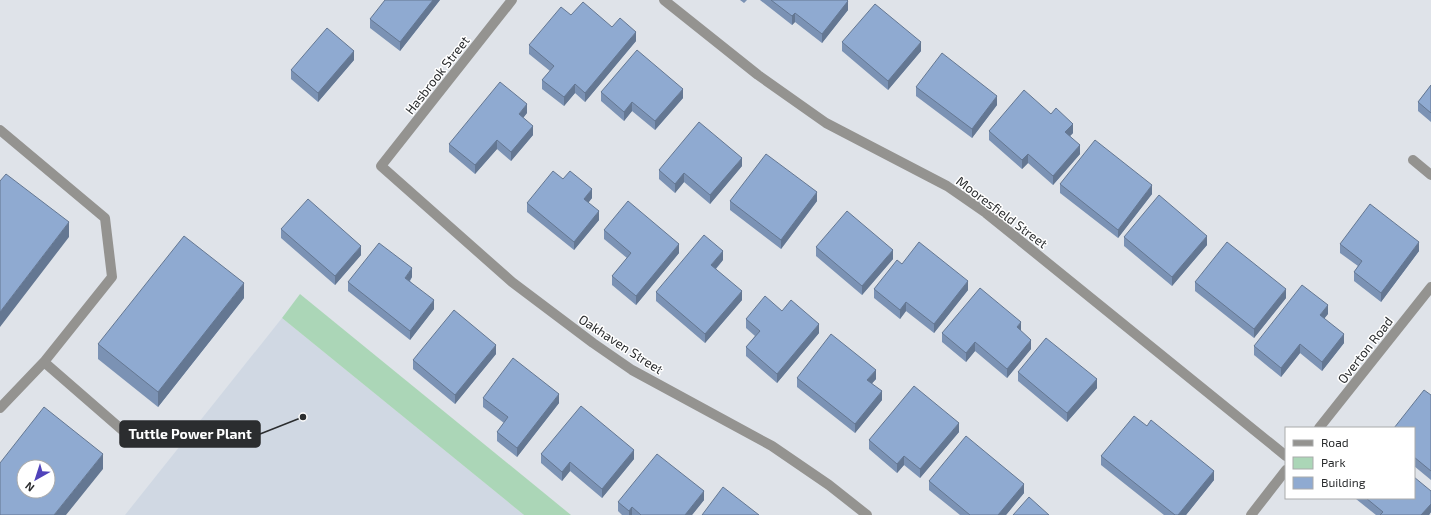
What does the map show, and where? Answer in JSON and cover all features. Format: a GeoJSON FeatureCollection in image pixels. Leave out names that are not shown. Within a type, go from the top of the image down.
{"type":"FeatureCollection","features":[{"type":"Feature","properties":{"kind":"street","name":"Hasbrook Street"},"geometry":{"type":"LineString","coordinates":[[381,166],[512,0]]}},
{"type":"Feature","properties":{"kind":"street","name":"Mooresfield Street"},"geometry":{"type":"LineString","coordinates":[[664,0],[758,75],[826,123],[947,186],[986,213],[1285,455]]}},
{"type":"Feature","properties":{"kind":"street"},"geometry":{"type":"LineString","coordinates":[[0,130],[105,218],[112,277],[44,362],[0,408]]}},
{"type":"Feature","properties":{"kind":"street"},"geometry":{"type":"LineString","coordinates":[[1413,160],[1431,175]]}},
{"type":"Feature","properties":{"kind":"street","name":"Oakhaven Street"},"geometry":{"type":"LineString","coordinates":[[381,166],[512,282],[593,343],[632,370],[772,446],[829,485],[867,515]]}},
{"type":"Feature","properties":{"kind":"street","name":"Overton Road"},"geometry":{"type":"LineString","coordinates":[[1320,427],[1431,287]]}},
{"type":"Feature","properties":{"kind":"street"},"geometry":{"type":"LineString","coordinates":[[44,362],[136,442]]}},
{"type":"Feature","properties":{"kind":"street"},"geometry":{"type":"LineString","coordinates":[[1251,515],[1285,471]]}},
{"type":"Feature","properties":{"kind":"shaded area"},"geometry":{"type":"Polygon","coordinates":[[[282,318],[524,515],[125,515],[282,318]]]}},
{"type":"Feature","properties":{"kind":"green space"},"geometry":{"type":"Polygon","coordinates":[[[300,294],[571,515],[524,515],[282,318],[300,294]]]}},
{"type":"Feature","properties":{"kind":"building"},"geometry":{"type":"Polygon","coordinates":[[[385,0],[433,0],[400,42],[370,19],[385,0]]]}},
{"type":"Feature","properties":{"kind":"building"},"geometry":{"type":"Polygon","coordinates":[[[771,0],[848,1],[822,34],[795,13],[792,16],[771,0]]]}},
{"type":"Feature","properties":{"kind":"building"},"geometry":{"type":"Polygon","coordinates":[[[583,2],[612,27],[620,18],[636,32],[585,93],[575,84],[564,97],[542,80],[554,66],[529,45],[561,7],[571,15],[583,2]]]}},
{"type":"Feature","properties":{"kind":"building"},"geometry":{"type":"Polygon","coordinates":[[[875,4],[921,42],[888,81],[842,42],[875,4]]]}},
{"type":"Feature","properties":{"kind":"building"},"geometry":{"type":"Polygon","coordinates":[[[327,28],[354,51],[318,93],[291,70],[327,28]]]}},
{"type":"Feature","properties":{"kind":"building"},"geometry":{"type":"Polygon","coordinates":[[[637,50],[683,89],[655,121],[632,102],[624,112],[601,92],[637,50]]]}},
{"type":"Feature","properties":{"kind":"building"},"geometry":{"type":"Polygon","coordinates":[[[942,53],[997,96],[972,129],[916,87],[942,53]]]}},
{"type":"Feature","properties":{"kind":"building"},"geometry":{"type":"Polygon","coordinates":[[[500,82],[527,104],[519,114],[533,126],[511,152],[497,140],[475,165],[449,144],[500,82]]]}},
{"type":"Feature","properties":{"kind":"building"},"geometry":{"type":"Polygon","coordinates":[[[1431,85],[1431,113],[1418,102],[1431,85]]]}},
{"type":"Feature","properties":{"kind":"building"},"geometry":{"type":"Polygon","coordinates":[[[1024,90],[1051,114],[1056,108],[1073,124],[1065,132],[1080,145],[1053,176],[1028,154],[1022,160],[989,131],[1024,90]]]}},
{"type":"Feature","properties":{"kind":"building"},"geometry":{"type":"Polygon","coordinates":[[[699,122],[742,158],[710,195],[684,173],[675,184],[659,170],[699,122]]]}},
{"type":"Feature","properties":{"kind":"building"},"geometry":{"type":"Polygon","coordinates":[[[1095,140],[1152,185],[1118,230],[1060,184],[1095,140]]]}},
{"type":"Feature","properties":{"kind":"building"},"geometry":{"type":"Polygon","coordinates":[[[766,154],[817,192],[781,240],[730,201],[766,154]]]}},
{"type":"Feature","properties":{"kind":"building"},"geometry":{"type":"Polygon","coordinates":[[[553,171],[563,179],[570,171],[592,189],[584,199],[599,211],[574,242],[527,203],[553,171]]]}},
{"type":"Feature","properties":{"kind":"building"},"geometry":{"type":"Polygon","coordinates":[[[6,174],[69,222],[0,312],[0,181],[6,174]]]}},
{"type":"Feature","properties":{"kind":"building"},"geometry":{"type":"Polygon","coordinates":[[[1159,195],[1207,236],[1172,277],[1124,237],[1159,195]]]}},
{"type":"Feature","properties":{"kind":"building"},"geometry":{"type":"Polygon","coordinates":[[[308,199],[361,246],[335,276],[281,229],[308,199]]]}},
{"type":"Feature","properties":{"kind":"building"},"geometry":{"type":"Polygon","coordinates":[[[628,201],[679,244],[636,296],[612,276],[631,253],[604,230],[628,201]]]}},
{"type":"Feature","properties":{"kind":"building"},"geometry":{"type":"Polygon","coordinates":[[[1370,204],[1419,242],[1381,293],[1354,272],[1362,261],[1340,244],[1370,204]]]}},
{"type":"Feature","properties":{"kind":"building"},"geometry":{"type":"Polygon","coordinates":[[[847,211],[893,250],[862,286],[816,247],[847,211]]]}},
{"type":"Feature","properties":{"kind":"building"},"geometry":{"type":"Polygon","coordinates":[[[704,235],[723,251],[711,265],[742,291],[705,334],[656,292],[704,235]]]}},
{"type":"Feature","properties":{"kind":"building"},"geometry":{"type":"Polygon","coordinates":[[[184,236],[244,283],[158,392],[98,344],[184,236]]]}},
{"type":"Feature","properties":{"kind":"building"},"geometry":{"type":"Polygon","coordinates":[[[919,242],[968,281],[934,324],[906,302],[900,310],[874,289],[897,260],[902,264],[919,242]]]}},
{"type":"Feature","properties":{"kind":"building"},"geometry":{"type":"Polygon","coordinates":[[[1227,242],[1286,289],[1254,329],[1195,282],[1227,242]]]}},
{"type":"Feature","properties":{"kind":"building"},"geometry":{"type":"Polygon","coordinates":[[[379,243],[412,268],[405,278],[434,300],[410,331],[348,282],[379,243]]]}},
{"type":"Feature","properties":{"kind":"building"},"geometry":{"type":"Polygon","coordinates":[[[1302,285],[1328,305],[1320,315],[1344,334],[1322,362],[1300,344],[1281,368],[1254,346],[1302,285]]]}},
{"type":"Feature","properties":{"kind":"building"},"geometry":{"type":"Polygon","coordinates":[[[980,288],[1021,322],[1017,327],[1031,340],[1007,369],[975,342],[966,353],[942,333],[980,288]]]}},
{"type":"Feature","properties":{"kind":"building"},"geometry":{"type":"Polygon","coordinates":[[[765,296],[782,311],[791,300],[819,324],[777,374],[746,347],[760,331],[746,319],[765,296]]]}},
{"type":"Feature","properties":{"kind":"building"},"geometry":{"type":"Polygon","coordinates":[[[454,310],[496,345],[455,395],[413,360],[454,310]]]}},
{"type":"Feature","properties":{"kind":"building"},"geometry":{"type":"Polygon","coordinates":[[[831,334],[876,370],[867,380],[882,391],[855,424],[797,378],[831,334]]]}},
{"type":"Feature","properties":{"kind":"building"},"geometry":{"type":"Polygon","coordinates":[[[1046,338],[1097,379],[1067,413],[1018,372],[1046,338]]]}},
{"type":"Feature","properties":{"kind":"building"},"geometry":{"type":"Polygon","coordinates":[[[513,358],[559,394],[517,448],[497,432],[508,417],[483,398],[513,358]]]}},
{"type":"Feature","properties":{"kind":"building"},"geometry":{"type":"Polygon","coordinates":[[[914,386],[959,423],[920,469],[904,456],[897,464],[869,440],[914,386]]]}},
{"type":"Feature","properties":{"kind":"building"},"geometry":{"type":"Polygon","coordinates":[[[1424,390],[1431,395],[1431,471],[1415,458],[1415,427],[1395,427],[1424,390]]]}},
{"type":"Feature","properties":{"kind":"building"},"geometry":{"type":"Polygon","coordinates":[[[581,406],[634,450],[602,489],[570,462],[562,472],[541,454],[581,406]]]}},
{"type":"Feature","properties":{"kind":"building"},"geometry":{"type":"Polygon","coordinates":[[[44,407],[103,454],[54,515],[0,515],[0,463],[44,407]]]}},
{"type":"Feature","properties":{"kind":"building"},"geometry":{"type":"Polygon","coordinates":[[[1134,416],[1147,426],[1151,420],[1214,471],[1178,515],[1175,515],[1101,456],[1134,416]]]}},
{"type":"Feature","properties":{"kind":"building"},"geometry":{"type":"Polygon","coordinates":[[[966,436],[1024,484],[998,515],[970,515],[929,481],[966,436]]]}},
{"type":"Feature","properties":{"kind":"building"},"geometry":{"type":"Polygon","coordinates":[[[657,454],[704,491],[685,515],[641,515],[632,507],[629,511],[618,502],[657,454]]]}},
{"type":"Feature","properties":{"kind":"building"},"geometry":{"type":"Polygon","coordinates":[[[1415,478],[1431,491],[1431,504],[1421,515],[1380,515],[1383,512],[1367,499],[1415,499],[1415,478]]]}},
{"type":"Feature","properties":{"kind":"building"},"geometry":{"type":"Polygon","coordinates":[[[723,487],[759,515],[702,515],[723,487]]]}},
{"type":"Feature","properties":{"kind":"building"},"geometry":{"type":"Polygon","coordinates":[[[1029,497],[1049,515],[1013,515],[1029,497]]]}},
{"type":"Feature","properties":{"kind":"place","name":"Tuttle Power Plant"},"geometry":{"type":"Point","coordinates":[303,417]}}]}
